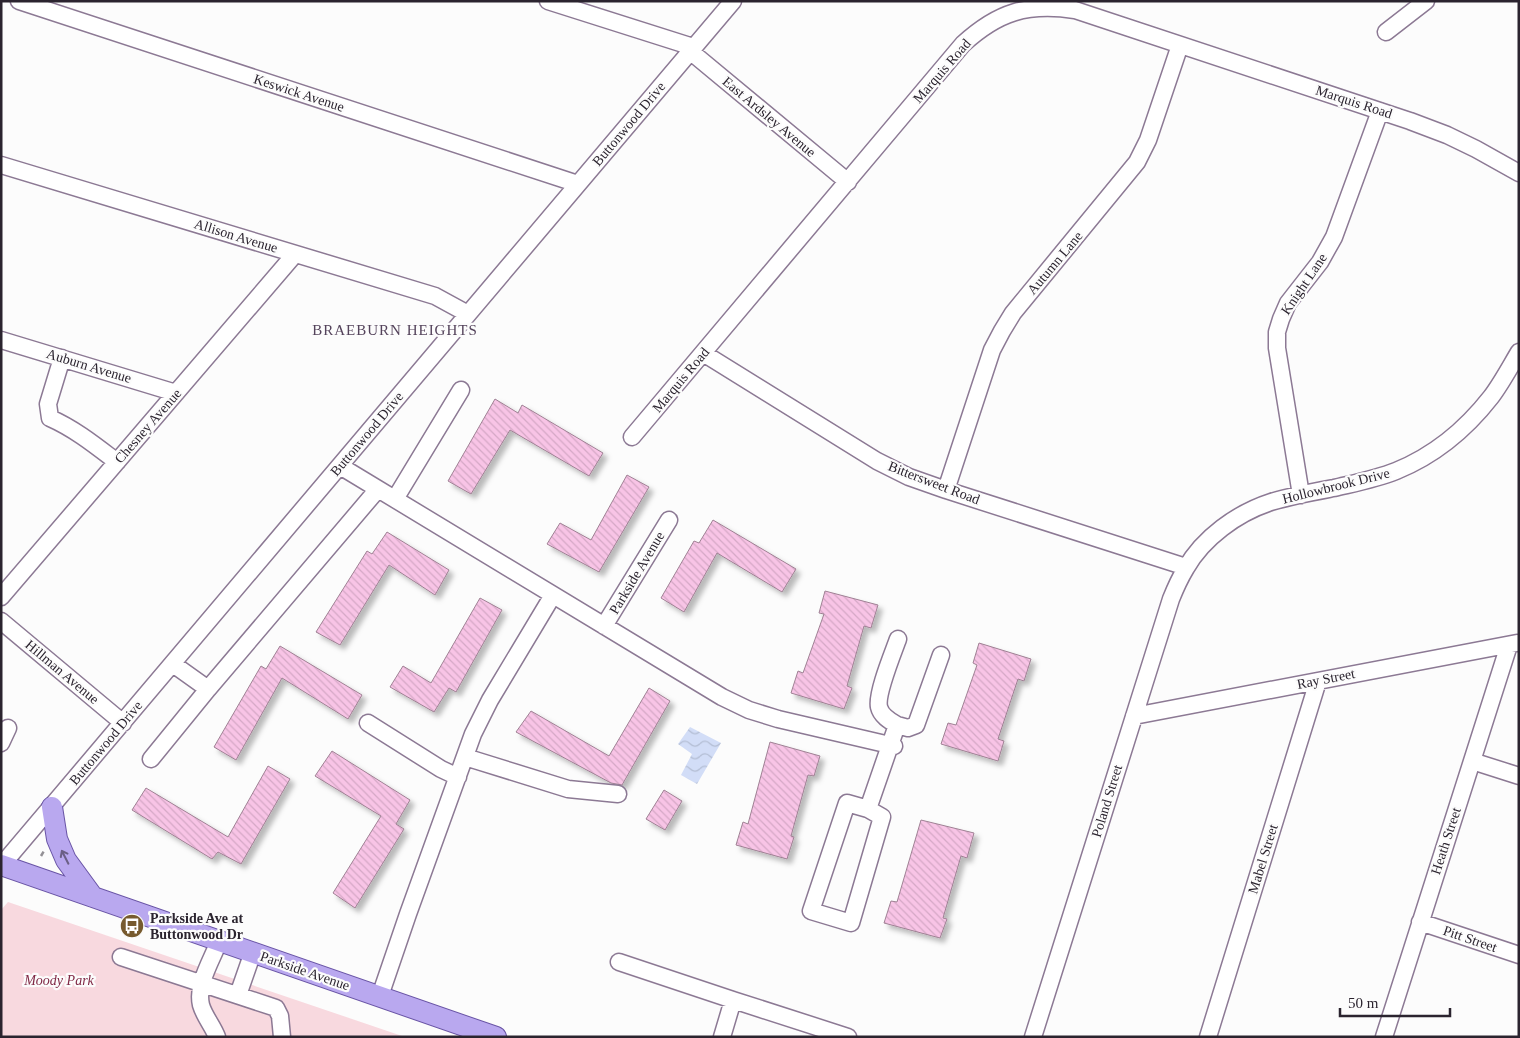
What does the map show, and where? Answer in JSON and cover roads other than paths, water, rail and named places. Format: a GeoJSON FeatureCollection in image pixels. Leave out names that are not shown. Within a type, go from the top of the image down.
{"type":"FeatureCollection","features":[{"type":"Feature","properties":{"kind":"main road"},"geometry":{"type":"LineString","coordinates":[[52,807],[57,839],[66,860],[93,897]]}},
{"type":"Feature","properties":{"kind":"main road","name":"Parkside Avenue"},"geometry":{"type":"LineString","coordinates":[[1,865],[496,1037]]}},
{"type":"Feature","properties":{"kind":"street","name":"Keswick Avenue"},"geometry":{"type":"LineString","coordinates":[[19,1],[578,184]]}},
{"type":"Feature","properties":{"kind":"street"},"geometry":{"type":"LineString","coordinates":[[548,1],[692,49]]}},
{"type":"Feature","properties":{"kind":"street","name":"Buttonwood Drive"},"geometry":{"type":"LineString","coordinates":[[1,865],[733,1]]}},
{"type":"Feature","properties":{"kind":"street"},"geometry":{"type":"LineString","coordinates":[[1386,32],[1426,1]]}},
{"type":"Feature","properties":{"kind":"street","name":"Marquis Road"},"geometry":{"type":"LineString","coordinates":[[632,437],[963,44],[994,20],[1033,4],[1075,10],[1380,111],[1447,135],[1519,173]]}},
{"type":"Feature","properties":{"kind":"street","name":"Autumn Lane"},"geometry":{"type":"LineString","coordinates":[[946,490],[992,350],[1013,313],[1137,162],[1148,140],[1180,44]]}},
{"type":"Feature","properties":{"kind":"street","name":"East Ardsley Avenue"},"geometry":{"type":"LineString","coordinates":[[692,49],[848,182]]}},
{"type":"Feature","properties":{"kind":"street","name":"Knight Lane"},"geometry":{"type":"LineString","coordinates":[[1301,495],[1277,348],[1278,332],[1281,318],[1288,303],[1320,262],[1334,237],[1380,111]]}},
{"type":"Feature","properties":{"kind":"street","name":"Allison Avenue"},"geometry":{"type":"LineString","coordinates":[[1,165],[435,296],[468,314]]}},
{"type":"Feature","properties":{"kind":"street","name":"Chesney Avenue"},"geometry":{"type":"LineString","coordinates":[[1,597],[295,254]]}},
{"type":"Feature","properties":{"kind":"street","name":"Auburn Avenue"},"geometry":{"type":"LineString","coordinates":[[1,340],[176,393]]}},
{"type":"Feature","properties":{"kind":"street","name":"Bittersweet Road"},"geometry":{"type":"LineString","coordinates":[[704,352],[877,462],[909,477],[1186,567]]}},
{"type":"Feature","properties":{"kind":"street","name":"Hollowbrook Drive"},"geometry":{"type":"LineString","coordinates":[[1186,567],[1211,538],[1228,524],[1250,511],[1270,502],[1371,479],[1397,470],[1425,456],[1447,441],[1471,420],[1491,397],[1513,377],[1519,352]]}},
{"type":"Feature","properties":{"kind":"street"},"geometry":{"type":"LineString","coordinates":[[62,358],[48,404],[50,418],[82,436],[117,462]]}},
{"type":"Feature","properties":{"kind":"street"},"geometry":{"type":"LineString","coordinates":[[395,499],[461,390]]}},
{"type":"Feature","properties":{"kind":"street"},"geometry":{"type":"LineString","coordinates":[[340,466],[604,626],[749,710],[778,720],[892,745]]}},
{"type":"Feature","properties":{"kind":"street"},"geometry":{"type":"LineString","coordinates":[[151,759],[208,688],[378,490]]}},
{"type":"Feature","properties":{"kind":"street","name":"Parkside Avenue"},"geometry":{"type":"LineString","coordinates":[[604,626],[669,520]]}},
{"type":"Feature","properties":{"kind":"street","name":"Poland Street"},"geometry":{"type":"LineString","coordinates":[[1033,1037],[1171,599],[1186,567]]}},
{"type":"Feature","properties":{"kind":"street"},"geometry":{"type":"LineString","coordinates":[[380,996],[473,734],[490,700],[553,595]]}},
{"type":"Feature","properties":{"kind":"street","name":"Hillman Avenue"},"geometry":{"type":"LineString","coordinates":[[1,622],[123,723]]}},
{"type":"Feature","properties":{"kind":"street"},"geometry":{"type":"LineString","coordinates":[[898,639],[879,696],[879,708],[885,718],[897,726],[908,728],[916,725],[941,655]]}},
{"type":"Feature","properties":{"kind":"street","name":"Ray Street"},"geometry":{"type":"LineString","coordinates":[[1134,716],[1514,644]]}},
{"type":"Feature","properties":{"kind":"street","name":"Heath Street"},"geometry":{"type":"LineString","coordinates":[[1384,1037],[1472,761],[1514,644]]}},
{"type":"Feature","properties":{"kind":"street"},"geometry":{"type":"LineString","coordinates":[[173,664],[208,688]]}},
{"type":"Feature","properties":{"kind":"street","name":"Mabel Street"},"geometry":{"type":"LineString","coordinates":[[1208,1037],[1318,681]]}},
{"type":"Feature","properties":{"kind":"street"},"geometry":{"type":"LineString","coordinates":[[368,723],[441,770],[458,777]]}},
{"type":"Feature","properties":{"kind":"street"},"geometry":{"type":"LineString","coordinates":[[868,809],[892,745],[897,726]]}},
{"type":"Feature","properties":{"kind":"street"},"geometry":{"type":"LineString","coordinates":[[1,743],[8,728]]}},
{"type":"Feature","properties":{"kind":"street"},"geometry":{"type":"LineString","coordinates":[[465,757],[568,789],[618,794]]}},
{"type":"Feature","properties":{"kind":"street"},"geometry":{"type":"LineString","coordinates":[[1472,761],[1519,776]]}},
{"type":"Feature","properties":{"kind":"street"},"geometry":{"type":"LineString","coordinates":[[847,803],[868,809],[882,817],[851,922],[811,911],[847,803]]}},
{"type":"Feature","properties":{"kind":"street","name":"Pitt Street"},"geometry":{"type":"LineString","coordinates":[[1420,922],[1519,955]]}},
{"type":"Feature","properties":{"kind":"street"},"geometry":{"type":"LineString","coordinates":[[217,1037],[202,1007],[200,995],[202,983],[219,941]]}},
{"type":"Feature","properties":{"kind":"street"},"geometry":{"type":"LineString","coordinates":[[238,995],[253,952]]}},
{"type":"Feature","properties":{"kind":"street"},"geometry":{"type":"LineString","coordinates":[[121,957],[276,1008],[280,1016],[282,1037]]}},
{"type":"Feature","properties":{"kind":"street"},"geometry":{"type":"LineString","coordinates":[[619,962],[848,1037]]}},
{"type":"Feature","properties":{"kind":"street"},"geometry":{"type":"LineString","coordinates":[[722,1037],[733,1000]]}},
{"type":"Feature","properties":{"kind":"water"},"geometry":{"type":"Polygon","coordinates":[[[690,727],[721,743],[697,784],[681,775],[692,754],[678,744],[690,727]]]}},
{"type":"Feature","properties":{"kind":"place","name":"Parkside Ave at Buttonwood Dr"},"geometry":{"type":"Point","coordinates":[132,926]}},
{"type":"Feature","properties":{"kind":"district","name":"BRAEBURN HEIGHTS"},"geometry":{"type":"Point","coordinates":[395,330]}},
{"type":"Feature","properties":{"kind":"park label","name":"Moody Park"},"geometry":{"type":"Point","coordinates":[59,980]}}]}
